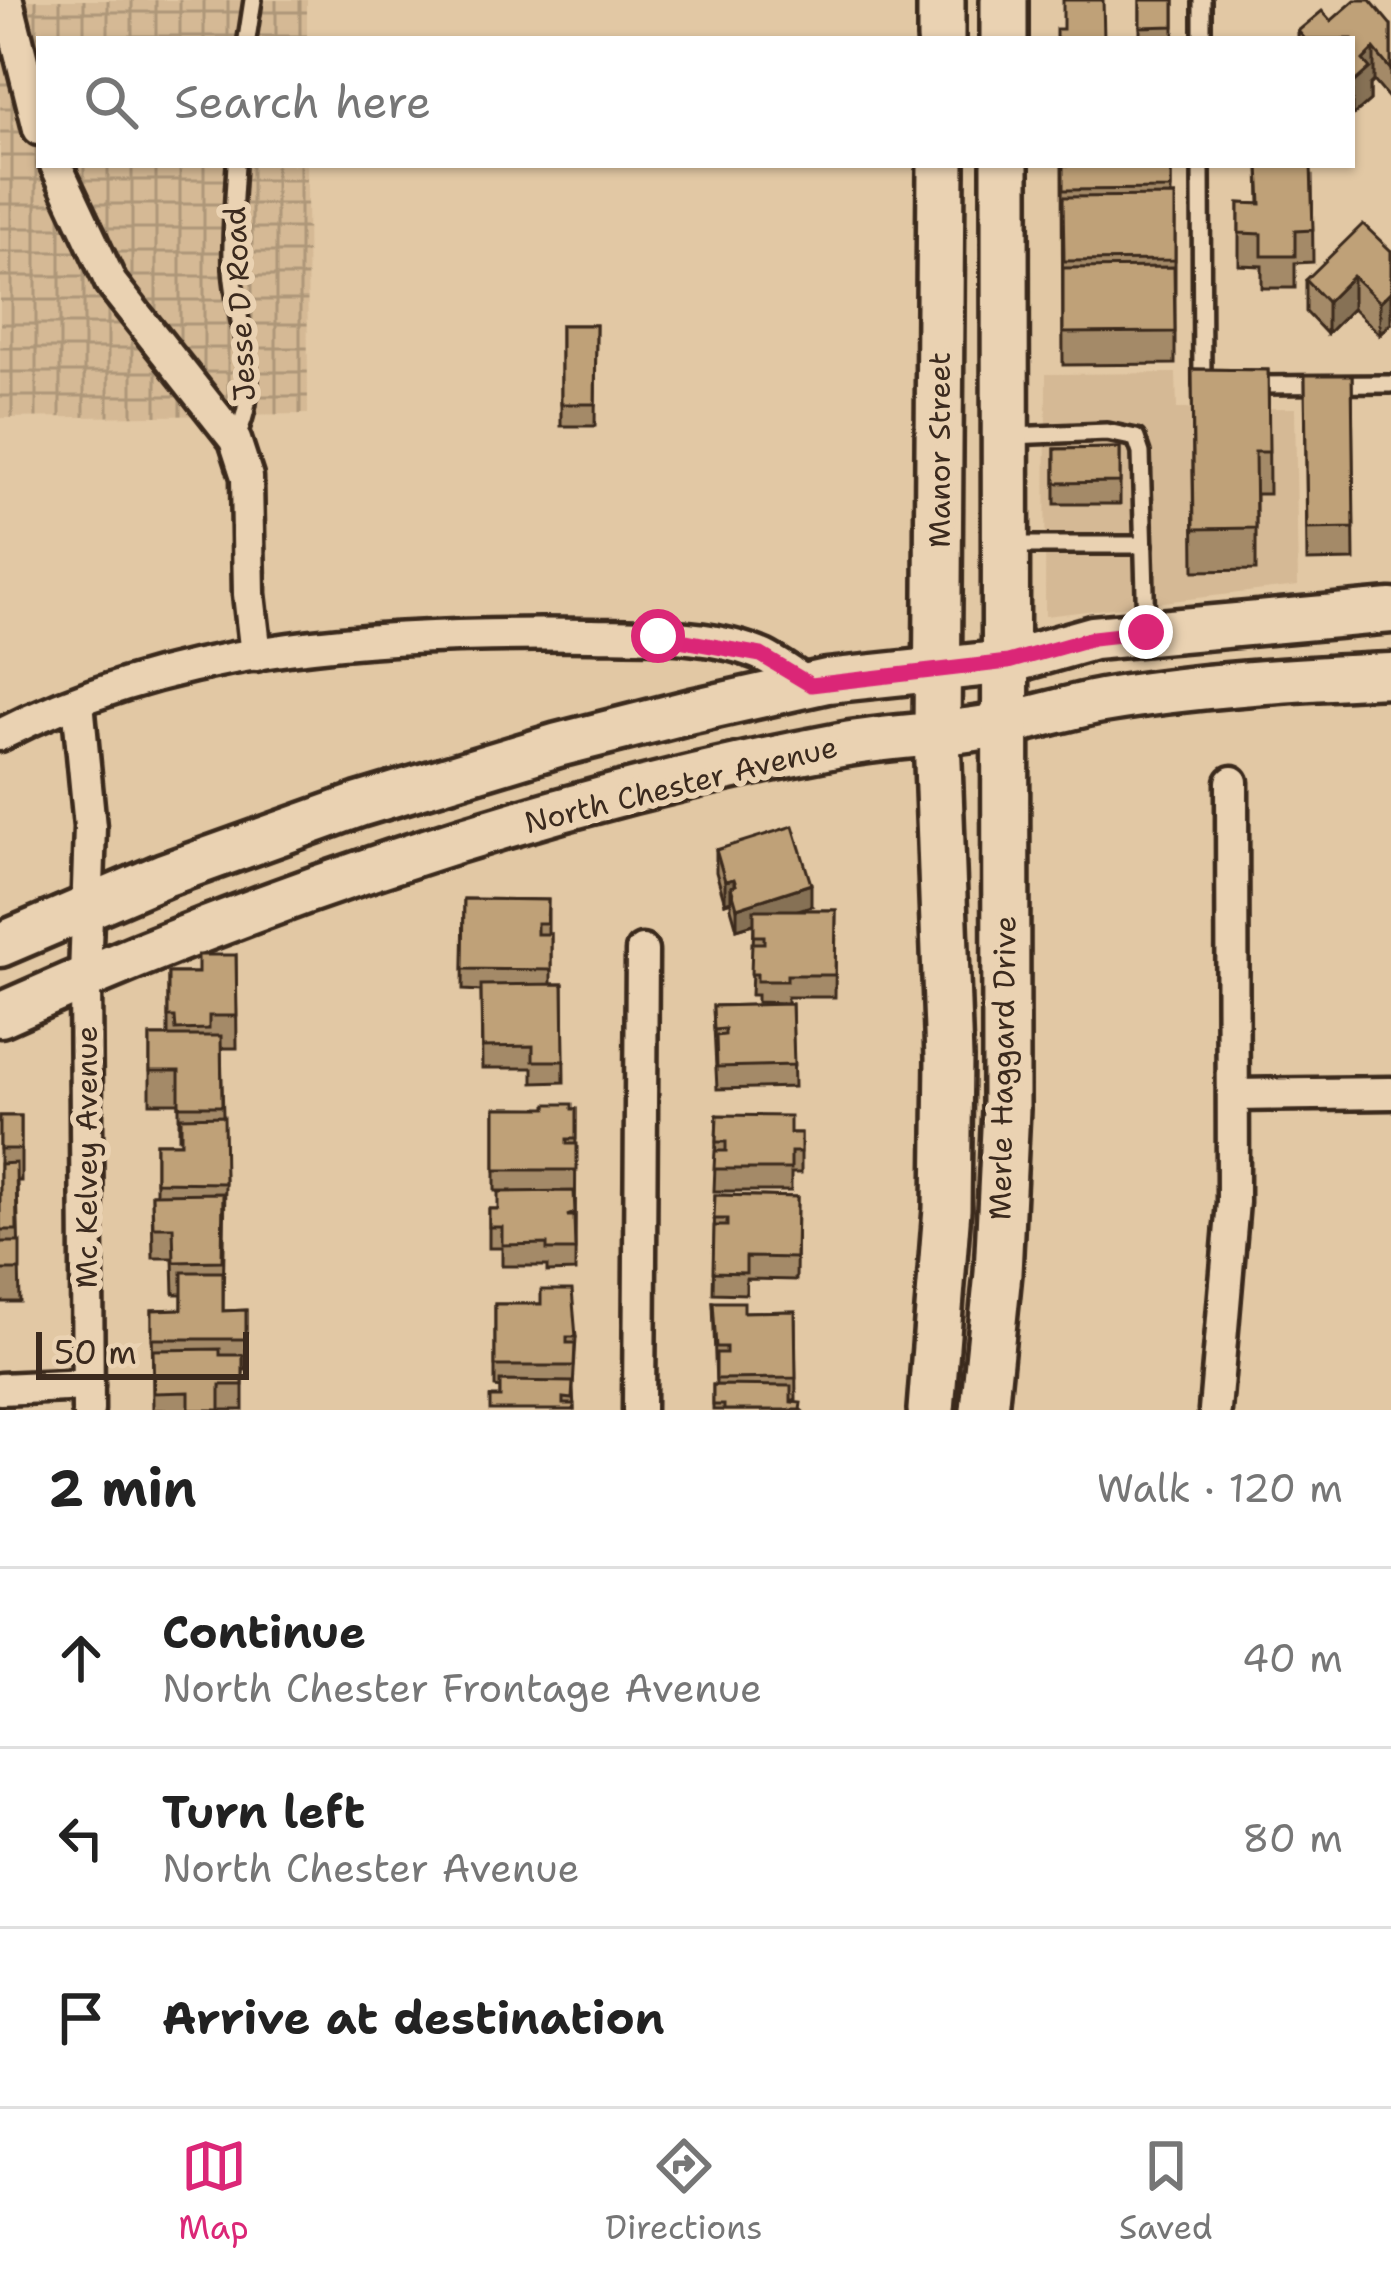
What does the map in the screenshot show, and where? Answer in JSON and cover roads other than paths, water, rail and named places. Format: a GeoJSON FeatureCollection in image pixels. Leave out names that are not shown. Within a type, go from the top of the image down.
{"type":"FeatureCollection","features":[{"type":"Feature","properties":{"kind":"main road"},"geometry":{"type":"LineString","coordinates":[[941,0],[941,36]]}},
{"type":"Feature","properties":{"kind":"main road"},"geometry":{"type":"LineString","coordinates":[[1004,0],[1004,36]]}},
{"type":"Feature","properties":{"kind":"main road","name":"Manor Street"},"geometry":{"type":"LineString","coordinates":[[937,736],[940,168]]}},
{"type":"Feature","properties":{"kind":"main road"},"geometry":{"type":"LineString","coordinates":[[1005,168],[1005,724]]}},
{"type":"Feature","properties":{"kind":"main road"},"geometry":{"type":"LineString","coordinates":[[0,945],[359,805],[558,745],[811,685],[1008,662],[1093,638],[1391,610]]}},
{"type":"Feature","properties":{"kind":"main road","name":"North Chester Avenue"},"geometry":{"type":"LineString","coordinates":[[0,1015],[329,884],[575,807],[840,745],[937,736],[1102,701],[1391,675]]}},
{"type":"Feature","properties":{"kind":"main road","name":"Merle Haggard Drive"},"geometry":{"type":"LineString","coordinates":[[984,1410],[1004,1190],[1005,724]]}},
{"type":"Feature","properties":{"kind":"main road","name":"Merle Haggard Drive"},"geometry":{"type":"LineString","coordinates":[[931,1410],[947,1209],[949,1058],[937,736]]}},
{"type":"Feature","properties":{"kind":"street"},"geometry":{"type":"LineString","coordinates":[[8,0],[36,117]]}},
{"type":"Feature","properties":{"kind":"street","name":"Jesse D Road"},"geometry":{"type":"LineString","coordinates":[[57,168],[111,283],[236,440],[247,477],[249,594],[256,655]]}},
{"type":"Feature","properties":{"kind":"street"},"geometry":{"type":"LineString","coordinates":[[0,735],[37,716],[142,679],[337,641],[658,636],[761,655],[811,685]]}},
{"type":"Feature","properties":{"kind":"street"},"geometry":{"type":"LineString","coordinates":[[78,702],[90,827],[86,977]]}},
{"type":"Feature","properties":{"kind":"street"},"geometry":{"type":"LineString","coordinates":[[1215,1410],[1233,1202],[1232,782]]}},
{"type":"Feature","properties":{"kind":"street"},"geometry":{"type":"LineString","coordinates":[[639,1410],[641,951]]}},
{"type":"Feature","properties":{"kind":"street","name":"Mc Kelvey Avenue"},"geometry":{"type":"LineString","coordinates":[[86,977],[88,1398]]}},
{"type":"Feature","properties":{"kind":"street"},"geometry":{"type":"LineString","coordinates":[[1235,1095],[1391,1093]]}},
{"type":"Feature","properties":{"kind":"street"},"geometry":{"type":"LineString","coordinates":[[0,1389],[88,1398]]}},
{"type":"Feature","properties":{"kind":"lane"},"geometry":{"type":"LineString","coordinates":[[247,36],[253,0]]}},
{"type":"Feature","properties":{"kind":"lane"},"geometry":{"type":"LineString","coordinates":[[1202,0],[1202,36]]}},
{"type":"Feature","properties":{"kind":"lane","name":"Jesse D Road"},"geometry":{"type":"LineString","coordinates":[[236,168],[232,271],[248,347],[246,418],[236,440]]}},
{"type":"Feature","properties":{"kind":"lane"},"geometry":{"type":"LineString","coordinates":[[1201,168],[1199,386],[1391,384]]}},
{"type":"Feature","properties":{"kind":"lane"},"geometry":{"type":"LineString","coordinates":[[1007,436],[1107,432],[1136,438],[1141,453],[1146,632]]}},
{"type":"Feature","properties":{"kind":"lane"},"geometry":{"type":"LineString","coordinates":[[1007,545],[1144,544]]}}]}
